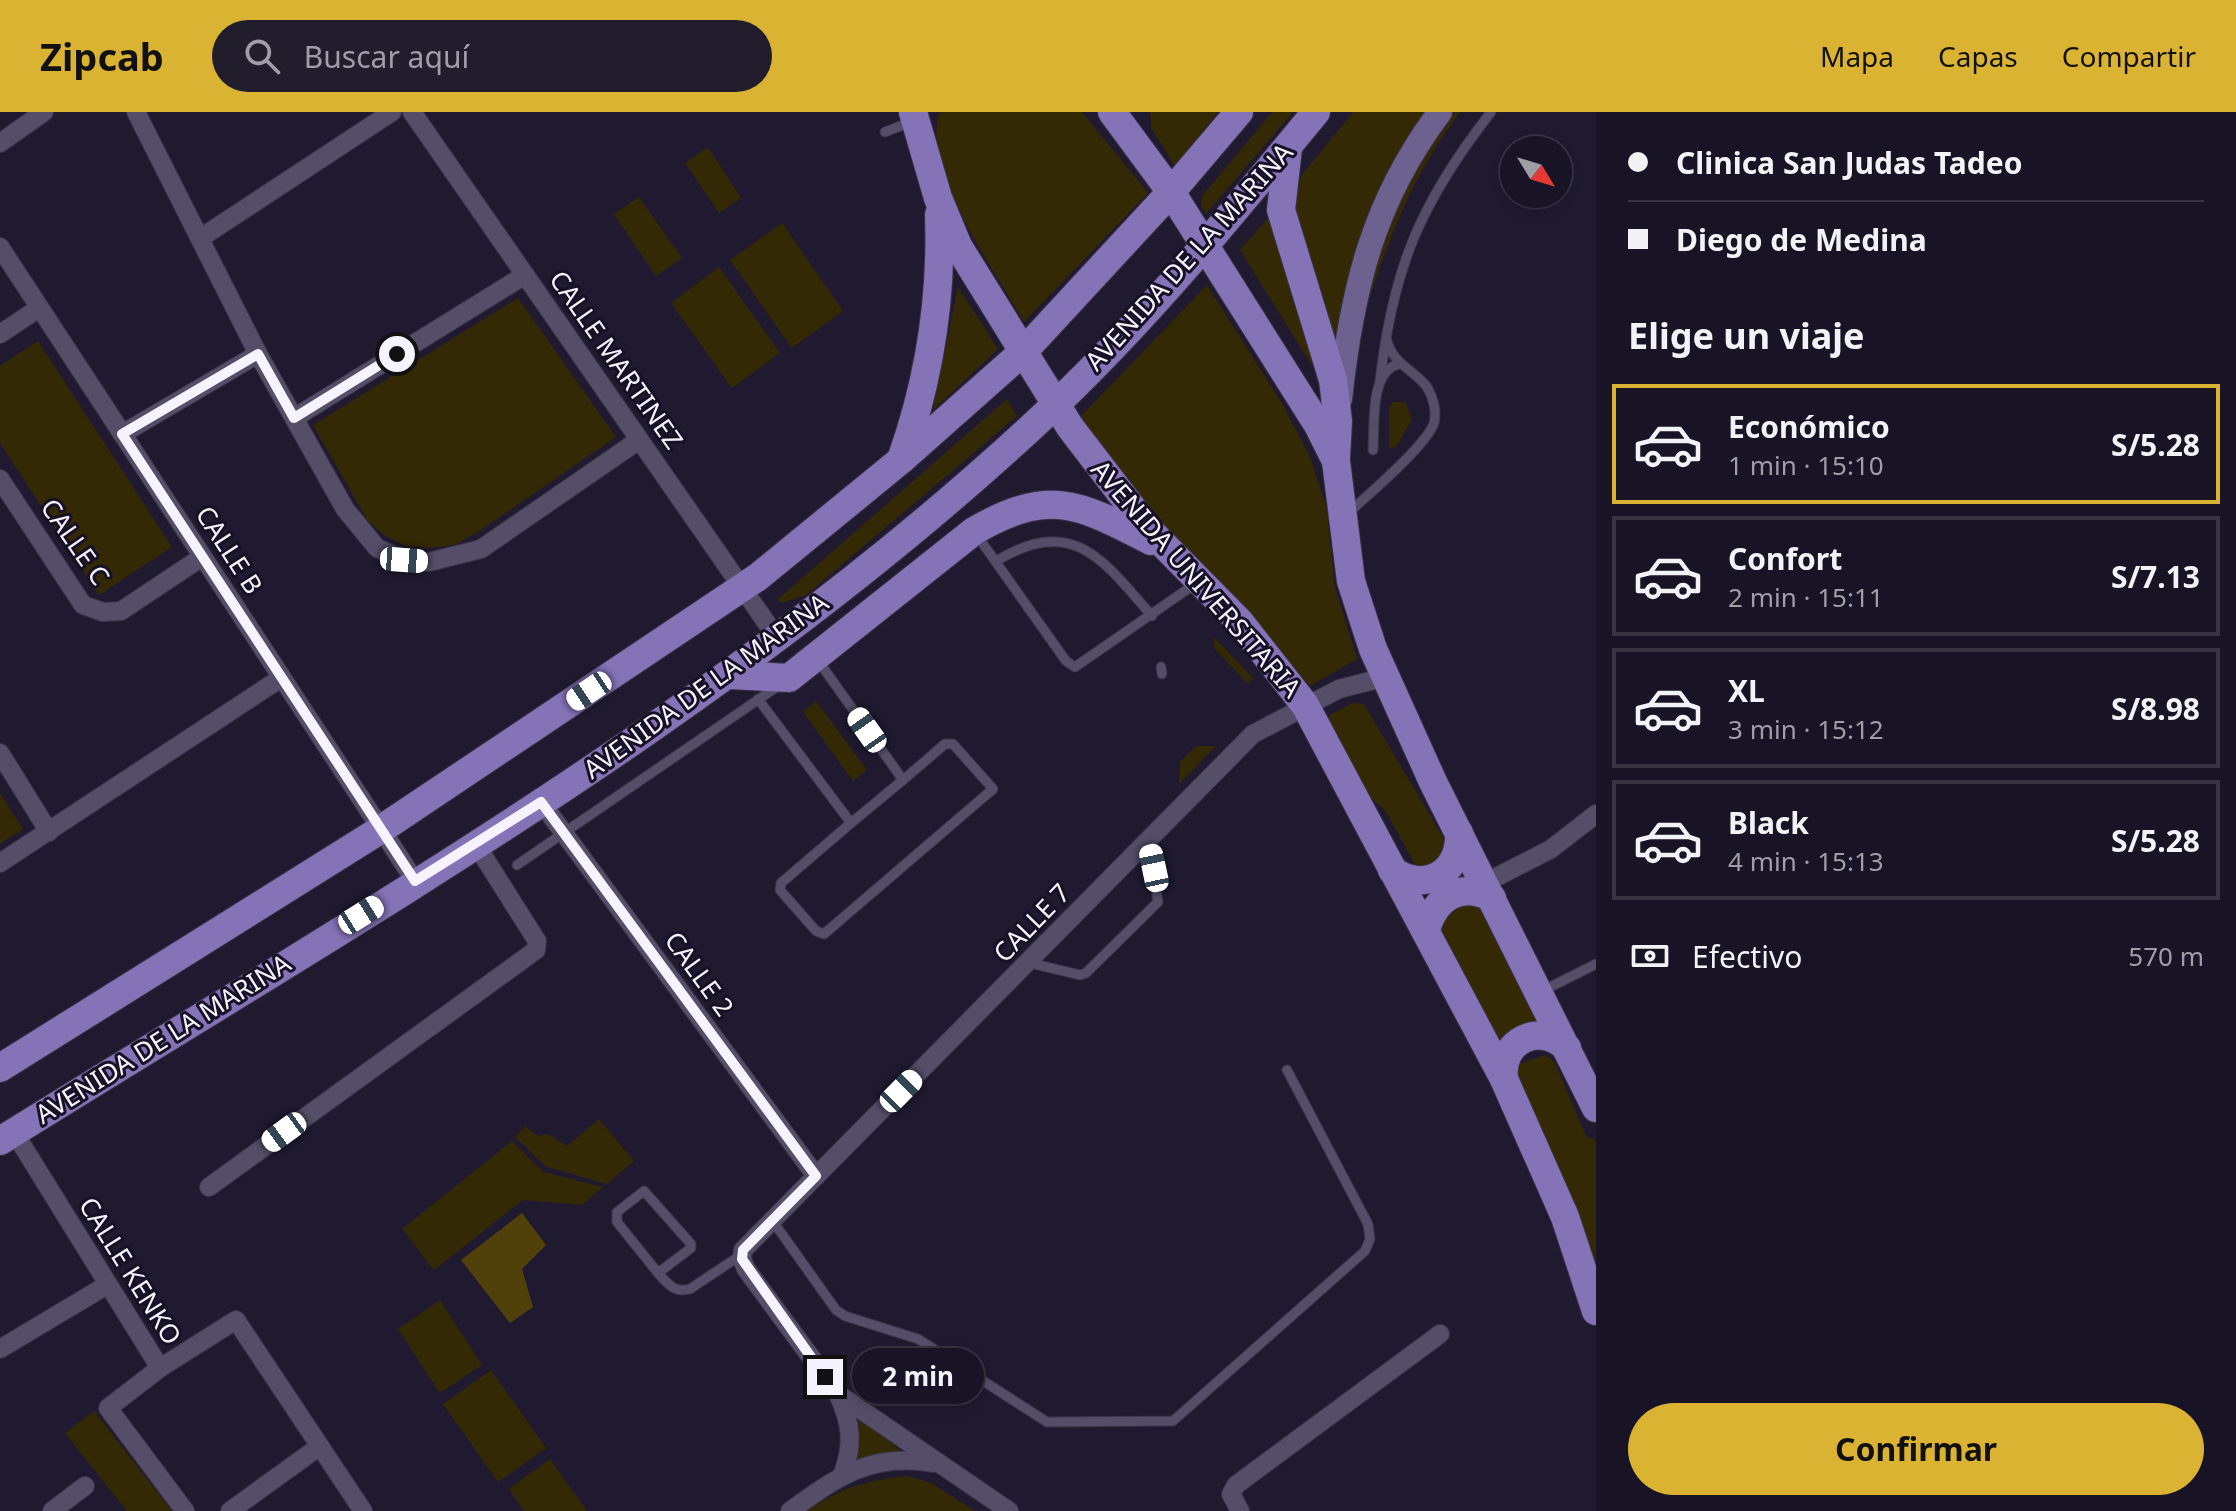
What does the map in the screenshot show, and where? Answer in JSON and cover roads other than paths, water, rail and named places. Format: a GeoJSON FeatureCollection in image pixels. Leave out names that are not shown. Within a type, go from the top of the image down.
{"type":"FeatureCollection","features":[{"type":"Feature","properties":{"kind":"main road"},"geometry":{"type":"LineString","coordinates":[[1112,112],[1171,192],[1284,365],[1336,461]]}},
{"type":"Feature","properties":{"kind":"main road"},"geometry":{"type":"LineString","coordinates":[[0,1068],[380,830],[742,588],[901,460],[1024,351],[1171,192],[1239,112]]}},
{"type":"Feature","properties":{"kind":"main road","name":"AVENIDA DE LA MARINA"},"geometry":{"type":"LineString","coordinates":[[7,1137],[541,802],[730,675],[924,521],[1056,404],[1206,246],[1316,112]]}},
{"type":"Feature","properties":{"kind":"main road","name":"AVENIDA UNIVERSITARIA"},"geometry":{"type":"LineString","coordinates":[[916,115],[938,198],[958,246],[1056,404],[1092,458],[1170,551],[1239,621],[1305,705],[1504,1079],[1561,1205],[1596,1311]]}},
{"type":"Feature","properties":{"kind":"main road"},"geometry":{"type":"LineString","coordinates":[[1288,148],[1281,210],[1327,359],[1338,421],[1336,461],[1356,600],[1395,679],[1459,833],[1596,1108]]}},
{"type":"Feature","properties":{"kind":"main road"},"geometry":{"type":"LineString","coordinates":[[901,460],[919,405],[932,340],[939,264],[938,198]]}},
{"type":"Feature","properties":{"kind":"main road"},"geometry":{"type":"LineString","coordinates":[[730,675],[789,678],[974,531],[1008,512],[1034,505],[1065,504],[1110,519],[1170,551]]}},
{"type":"Feature","properties":{"kind":"main road"},"geometry":{"type":"LineString","coordinates":[[1392,870],[1415,881],[1440,876],[1456,857],[1459,833]]}},
{"type":"Feature","properties":{"kind":"main road"},"geometry":{"type":"LineString","coordinates":[[1426,930],[1438,903],[1449,894],[1487,891]]}},
{"type":"Feature","properties":{"kind":"main road"},"geometry":{"type":"LineString","coordinates":[[1504,1079],[1506,1057],[1520,1040],[1541,1034],[1567,1048]]}},
{"type":"Feature","properties":{"kind":"street"},"geometry":{"type":"LineString","coordinates":[[0,143],[44,112]]}},
{"type":"Feature","properties":{"kind":"street"},"geometry":{"type":"LineString","coordinates":[[136,112],[202,237],[258,354],[359,530],[377,548],[404,560],[429,562],[481,549],[639,440]]}},
{"type":"Feature","properties":{"kind":"street"},"geometry":{"type":"LineString","coordinates":[[202,237],[392,112]]}},
{"type":"Feature","properties":{"kind":"street","name":"CALLE MARTINEZ"},"geometry":{"type":"LineString","coordinates":[[412,112],[777,638]]}},
{"type":"Feature","properties":{"kind":"street"},"geometry":{"type":"LineString","coordinates":[[1338,421],[1348,325],[1369,241],[1407,159],[1440,112]]}},
{"type":"Feature","properties":{"kind":"street","name":"CALLE B"},"geometry":{"type":"LineString","coordinates":[[0,247],[415,881]]}},
{"type":"Feature","properties":{"kind":"street"},"geometry":{"type":"LineString","coordinates":[[294,418],[525,275]]}},
{"type":"Feature","properties":{"kind":"street"},"geometry":{"type":"LineString","coordinates":[[0,334],[39,308]]}},
{"type":"Feature","properties":{"kind":"street"},"geometry":{"type":"LineString","coordinates":[[122,434],[258,354]]}},
{"type":"Feature","properties":{"kind":"street","name":"CALLE C"},"geometry":{"type":"LineString","coordinates":[[0,479],[83,605],[103,612],[121,611],[202,557]]}},
{"type":"Feature","properties":{"kind":"street"},"geometry":{"type":"LineString","coordinates":[[0,863],[281,678]]}},
{"type":"Feature","properties":{"kind":"street","name":"CALLE 7"},"geometry":{"type":"LineString","coordinates":[[742,1252],[1253,734],[1339,689],[1395,679]]}},
{"type":"Feature","properties":{"kind":"street"},"geometry":{"type":"LineString","coordinates":[[0,753],[49,832]]}},
{"type":"Feature","properties":{"kind":"street","name":"CALLE 2"},"geometry":{"type":"LineString","coordinates":[[541,802],[816,1176]]}},
{"type":"Feature","properties":{"kind":"street"},"geometry":{"type":"LineString","coordinates":[[1487,891],[1551,849],[1596,814]]}},
{"type":"Feature","properties":{"kind":"street"},"geometry":{"type":"LineString","coordinates":[[209,1187],[536,950],[537,941],[475,843]]}},
{"type":"Feature","properties":{"kind":"street","name":"CALLE KENKO"},"geometry":{"type":"LineString","coordinates":[[7,1137],[160,1368],[238,1321],[363,1511]]}},
{"type":"Feature","properties":{"kind":"street"},"geometry":{"type":"LineString","coordinates":[[742,1252],[746,1269],[838,1394],[850,1425],[850,1450],[843,1473]]}},
{"type":"Feature","properties":{"kind":"street"},"geometry":{"type":"LineString","coordinates":[[0,1349],[107,1285]]}},
{"type":"Feature","properties":{"kind":"street"},"geometry":{"type":"LineString","coordinates":[[1240,1511],[1231,1494],[1236,1485],[1440,1334]]}},
{"type":"Feature","properties":{"kind":"street"},"geometry":{"type":"LineString","coordinates":[[160,1368],[108,1408],[185,1511]]}},
{"type":"Feature","properties":{"kind":"street"},"geometry":{"type":"LineString","coordinates":[[838,1394],[1009,1511]]}},
{"type":"Feature","properties":{"kind":"street"},"geometry":{"type":"LineString","coordinates":[[230,1511],[320,1446]]}},
{"type":"Feature","properties":{"kind":"street"},"geometry":{"type":"LineString","coordinates":[[790,1511],[843,1473],[882,1463],[919,1461],[940,1465]]}},
{"type":"Feature","properties":{"kind":"street"},"geometry":{"type":"LineString","coordinates":[[52,1511],[85,1486]]}},
{"type":"Feature","properties":{"kind":"lane"},"geometry":{"type":"LineString","coordinates":[[1373,450],[1386,334],[1404,263],[1429,201],[1447,170],[1491,112]]}},
{"type":"Feature","properties":{"kind":"lane"},"geometry":{"type":"LineString","coordinates":[[885,132],[916,115]]}},
{"type":"Feature","properties":{"kind":"lane"},"geometry":{"type":"LineString","coordinates":[[1343,518],[1424,439],[1435,421],[1435,408],[1425,386],[1399,364],[1386,334]]}},
{"type":"Feature","properties":{"kind":"lane"},"geometry":{"type":"LineString","coordinates":[[1380,381],[1389,368],[1399,364]]}},
{"type":"Feature","properties":{"kind":"lane"},"geometry":{"type":"LineString","coordinates":[[974,531],[998,560],[1070,665],[1081,664],[1200,581]]}},
{"type":"Feature","properties":{"kind":"lane"},"geometry":{"type":"LineString","coordinates":[[998,560],[1025,544],[1044,540],[1068,542],[1089,552],[1152,616]]}},
{"type":"Feature","properties":{"kind":"lane"},"geometry":{"type":"LineString","coordinates":[[816,658],[903,780]]}},
{"type":"Feature","properties":{"kind":"lane"},"geometry":{"type":"LineString","coordinates":[[517,865],[789,678]]}},
{"type":"Feature","properties":{"kind":"lane"},"geometry":{"type":"LineString","coordinates":[[758,699],[851,823]]}},
{"type":"Feature","properties":{"kind":"lane"},"geometry":{"type":"LineString","coordinates":[[945,744],[953,744],[993,789],[824,934],[816,931],[780,890],[781,883],[851,823],[945,744]]}},
{"type":"Feature","properties":{"kind":"lane"},"geometry":{"type":"LineString","coordinates":[[1030,963],[1080,975],[1086,973],[1158,902],[1148,841]]}},
{"type":"Feature","properties":{"kind":"lane"},"geometry":{"type":"LineString","coordinates":[[1539,992],[1596,964]]}},
{"type":"Feature","properties":{"kind":"lane"},"geometry":{"type":"LineString","coordinates":[[772,1220],[836,1310],[918,1339],[1047,1422],[1173,1421],[1365,1251],[1370,1239],[1368,1224],[1287,1070]]}},
{"type":"Feature","properties":{"kind":"lane"},"geometry":{"type":"LineString","coordinates":[[658,1273],[691,1248],[691,1244],[644,1191],[617,1212],[617,1222],[658,1273],[672,1289],[690,1289],[742,1252]]}}]}
